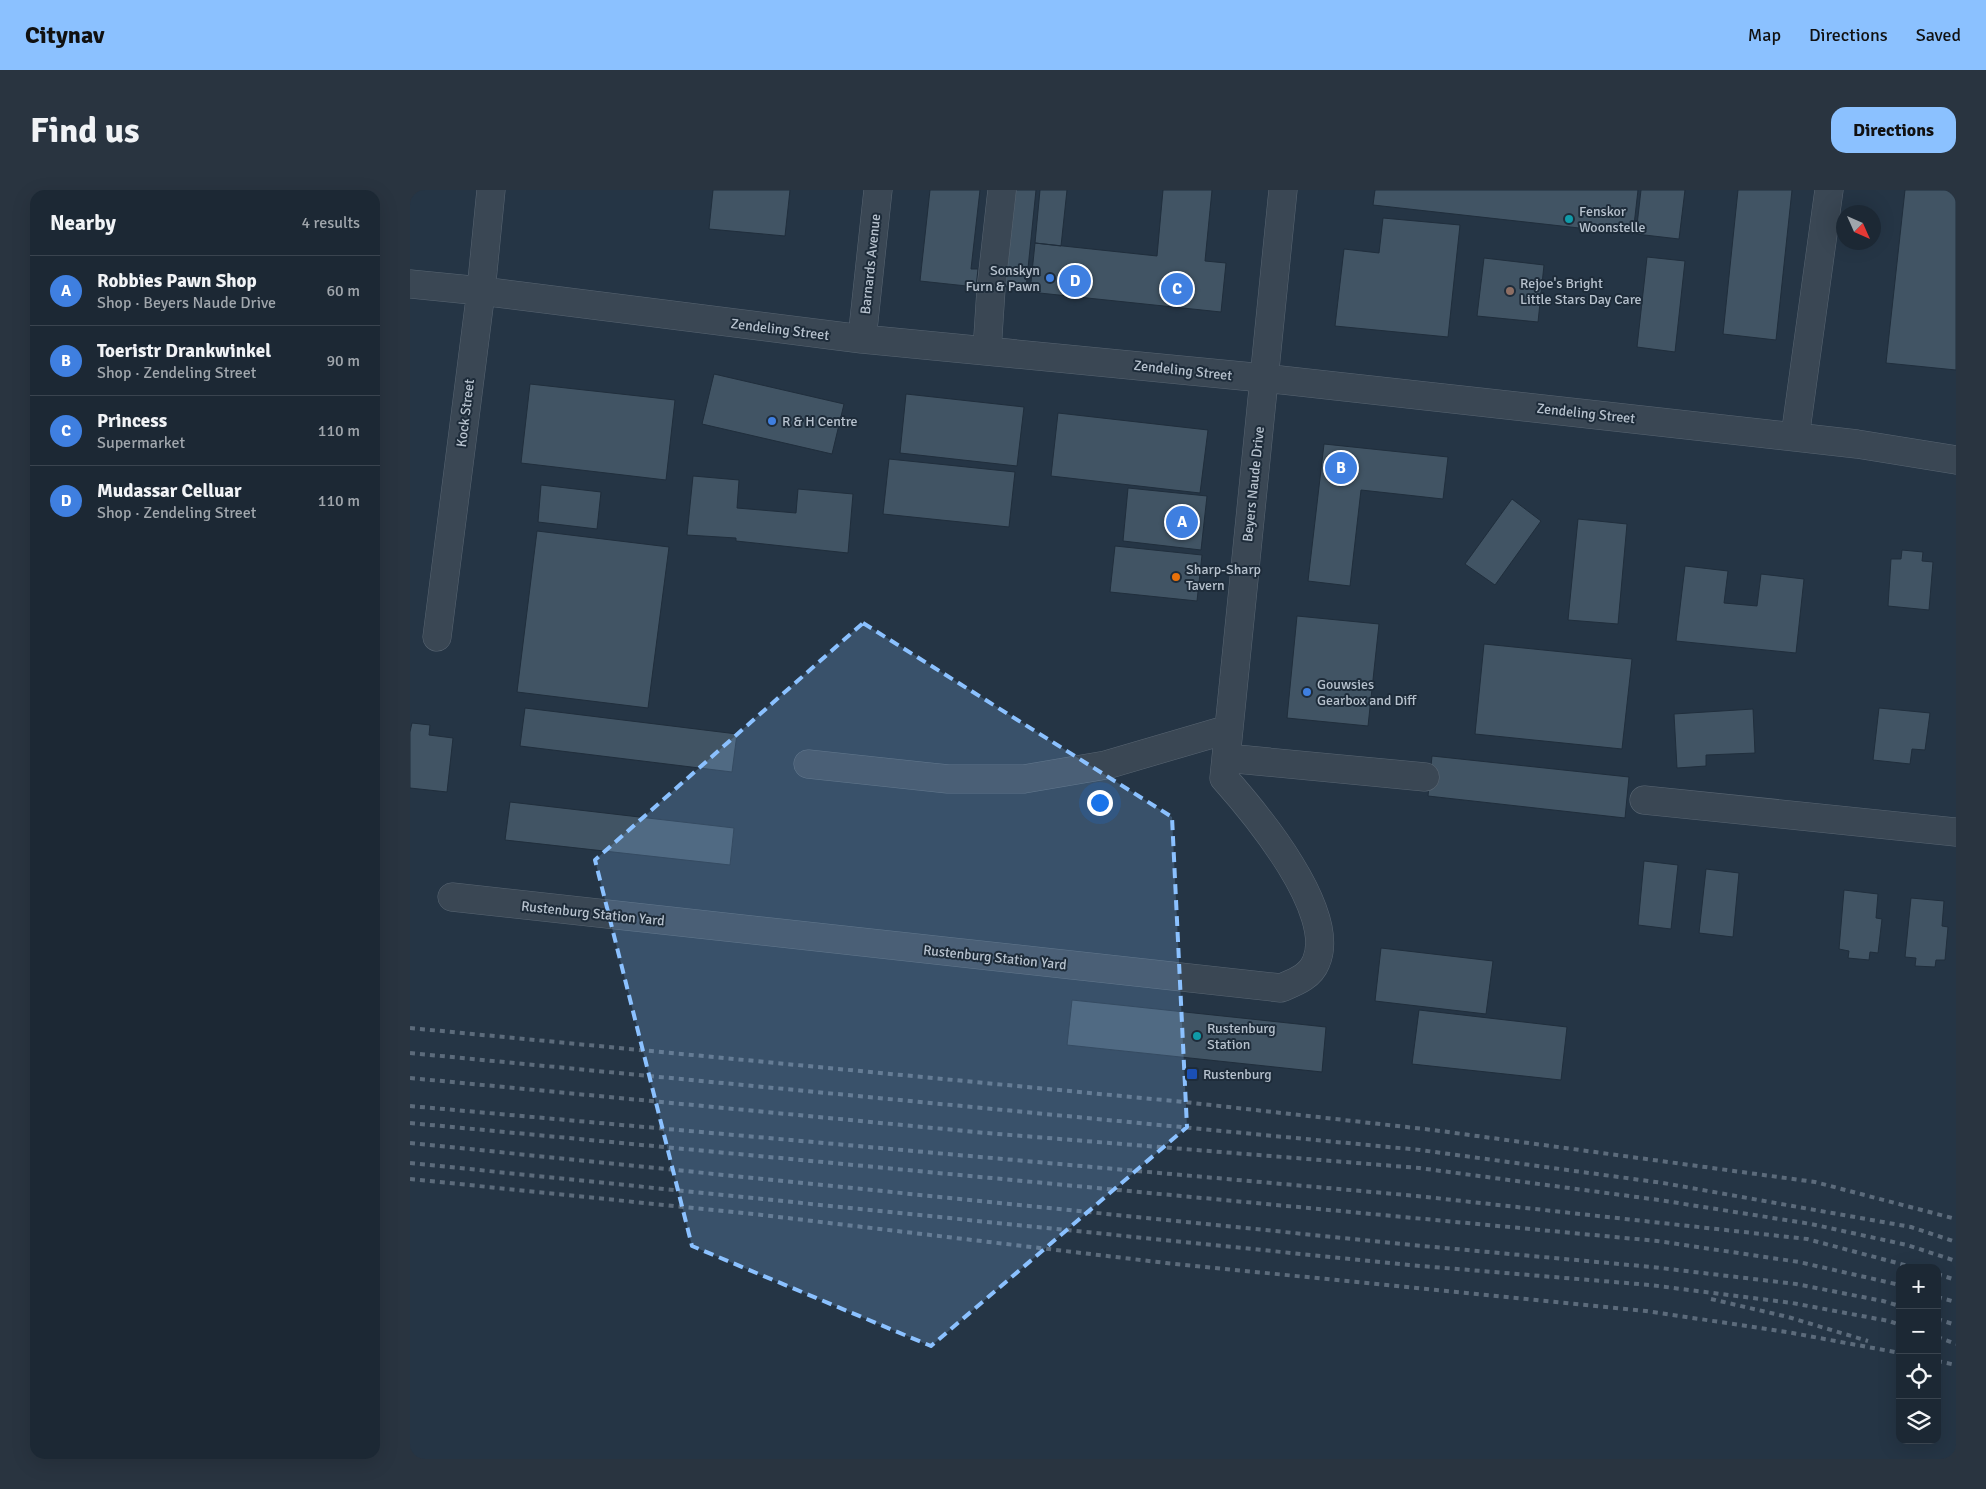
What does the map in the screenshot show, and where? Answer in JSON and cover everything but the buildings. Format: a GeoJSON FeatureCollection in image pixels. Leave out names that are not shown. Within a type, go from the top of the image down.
{"type":"FeatureCollection","features":[{"type":"Feature","properties":{"kind":"street","name":"Kock Street"},"geometry":{"type":"LineString","coordinates":[[436,637],[481,291],[491,190]]}},
{"type":"Feature","properties":{"kind":"street","name":"Barnards Avenue"},"geometry":{"type":"LineString","coordinates":[[862,339],[878,190]]}},
{"type":"Feature","properties":{"kind":"street"},"geometry":{"type":"LineString","coordinates":[[987,351],[991,289],[1002,190]]}},
{"type":"Feature","properties":{"kind":"street","name":"Beyers Naude Drive"},"geometry":{"type":"LineString","coordinates":[[1225,768],[1283,190]]}},
{"type":"Feature","properties":{"kind":"street"},"geometry":{"type":"LineString","coordinates":[[1795,436],[1830,190]]}},
{"type":"Feature","properties":{"kind":"street","name":"Zendeling Street"},"geometry":{"type":"LineString","coordinates":[[410,284],[481,291],[862,339],[1263,378],[1795,436],[1956,460]]}},
{"type":"Feature","properties":{"kind":"street"},"geometry":{"type":"LineString","coordinates":[[808,764],[948,779],[1024,779],[1106,765],[1229,729]]}},
{"type":"Feature","properties":{"kind":"street"},"geometry":{"type":"LineString","coordinates":[[1225,768],[1425,777]]}},
{"type":"Feature","properties":{"kind":"street","name":"Rustenburg Station Yard"},"geometry":{"type":"LineString","coordinates":[[452,897],[1281,988],[1304,978],[1316,962],[1321,938],[1311,905],[1296,874],[1225,768]]}},
{"type":"Feature","properties":{"kind":"street"},"geometry":{"type":"LineString","coordinates":[[1644,800],[1956,832]]}},
{"type":"Feature","properties":{"kind":"highlighted area"},"geometry":{"type":"Polygon","coordinates":[[[863,623],[1172,817],[1187,1127],[931,1346],[692,1246],[595,860],[863,623]]]}},
{"type":"Feature","properties":{"kind":"railway"},"geometry":{"type":"LineString","coordinates":[[410,1028],[1184,1102],[1433,1130],[1815,1182],[1956,1219]]}},
{"type":"Feature","properties":{"kind":"railway"},"geometry":{"type":"LineString","coordinates":[[410,1053],[1420,1150],[1663,1183],[1911,1227],[1956,1242]]}},
{"type":"Feature","properties":{"kind":"railway"},"geometry":{"type":"LineString","coordinates":[[410,1078],[986,1133],[1419,1168],[1659,1200],[1811,1224],[1907,1245],[1956,1261]]}},
{"type":"Feature","properties":{"kind":"railway"},"geometry":{"type":"LineString","coordinates":[[410,1106],[1417,1196],[1807,1239],[1901,1264]]}},
{"type":"Feature","properties":{"kind":"railway"},"geometry":{"type":"LineString","coordinates":[[410,1123],[1657,1241],[1799,1262],[1896,1284]]}},
{"type":"Feature","properties":{"kind":"railway"},"geometry":{"type":"LineString","coordinates":[[410,1143],[1412,1245],[1652,1267],[1796,1284],[1896,1305]]}},
{"type":"Feature","properties":{"kind":"railway"},"geometry":{"type":"LineString","coordinates":[[410,1163],[1409,1265],[1650,1285],[1792,1303],[1896,1324]]}},
{"type":"Feature","properties":{"kind":"railway"},"geometry":{"type":"LineString","coordinates":[[410,1179],[762,1215],[1166,1263],[1646,1311],[1787,1332],[1896,1352]]}},
{"type":"Feature","properties":{"kind":"railway"},"geometry":{"type":"LineString","coordinates":[[1941,1275],[1956,1280]]}},
{"type":"Feature","properties":{"kind":"railway"},"geometry":{"type":"LineString","coordinates":[[1941,1298],[1956,1302]]}},
{"type":"Feature","properties":{"kind":"railway"},"geometry":{"type":"LineString","coordinates":[[1711,1299],[1788,1317],[1868,1341]]}},
{"type":"Feature","properties":{"kind":"railway"},"geometry":{"type":"LineString","coordinates":[[1941,1320],[1956,1325]]}},
{"type":"Feature","properties":{"kind":"railway"},"geometry":{"type":"LineString","coordinates":[[1941,1338],[1956,1344]]}},
{"type":"Feature","properties":{"kind":"railway"},"geometry":{"type":"LineString","coordinates":[[1941,1362],[1956,1365]]}},
{"type":"Feature","properties":{"kind":"place","name":"Fenskor Woonstelle"},"geometry":{"type":"Point","coordinates":[1569,219]}},
{"type":"Feature","properties":{"kind":"place","name":"Sonskyn Furn & Pawn"},"geometry":{"type":"Point","coordinates":[1050,278]}},
{"type":"Feature","properties":{"kind":"place","name":"Mudassar Celluar"},"geometry":{"type":"Point","coordinates":[1075,281]}},
{"type":"Feature","properties":{"kind":"place","name":"Princess"},"geometry":{"type":"Point","coordinates":[1177,289]}},
{"type":"Feature","properties":{"kind":"place","name":"Rejoe's Bright Little Stars Day Care"},"geometry":{"type":"Point","coordinates":[1510,291]}},
{"type":"Feature","properties":{"kind":"place","name":"R & H Centre"},"geometry":{"type":"Point","coordinates":[772,421]}},
{"type":"Feature","properties":{"kind":"place","name":"Toeristr Drankwinkel"},"geometry":{"type":"Point","coordinates":[1341,468]}},
{"type":"Feature","properties":{"kind":"place","name":"Robbies Pawn Shop"},"geometry":{"type":"Point","coordinates":[1182,522]}},
{"type":"Feature","properties":{"kind":"place","name":"Sharp-Sharp Tavern"},"geometry":{"type":"Point","coordinates":[1176,577]}},
{"type":"Feature","properties":{"kind":"place","name":"Gouwsies Gearbox and Diff"},"geometry":{"type":"Point","coordinates":[1307,692]}},
{"type":"Feature","properties":{"kind":"place","name":"Rustenburg Station"},"geometry":{"type":"Point","coordinates":[1197,1036]}},
{"type":"Feature","properties":{"kind":"place","name":"Rustenburg"},"geometry":{"type":"Point","coordinates":[1192,1074]}}]}
